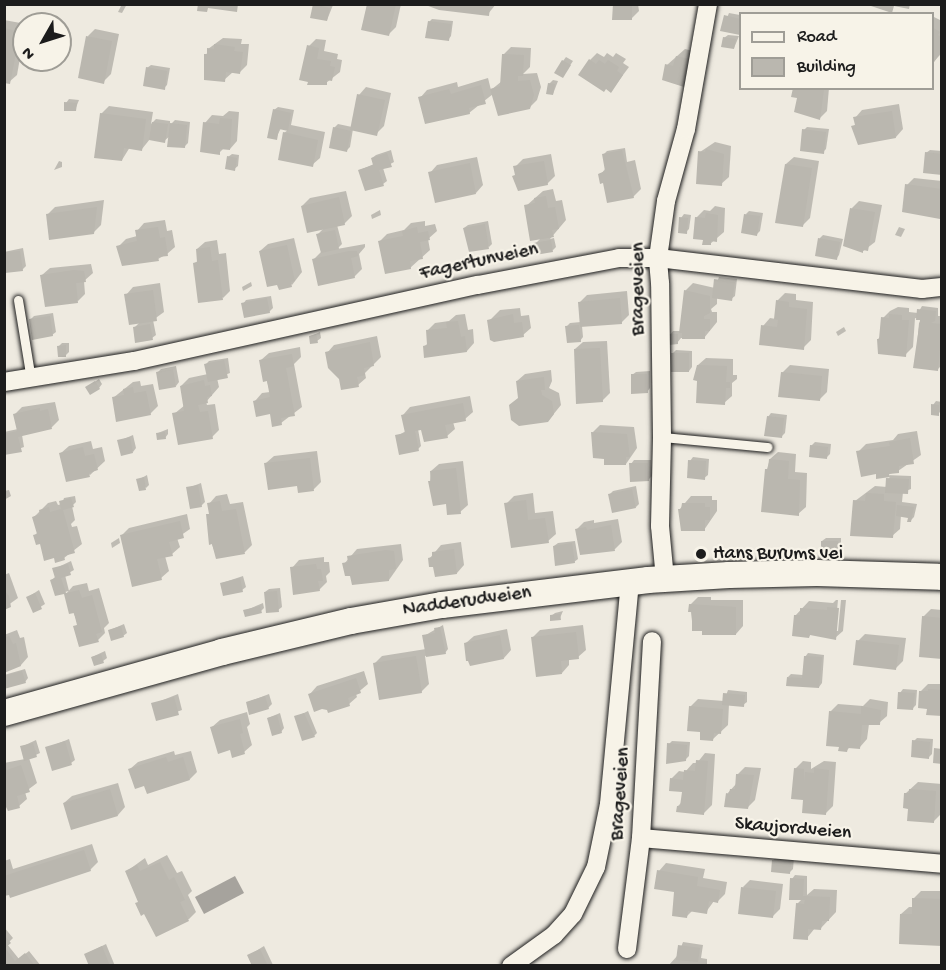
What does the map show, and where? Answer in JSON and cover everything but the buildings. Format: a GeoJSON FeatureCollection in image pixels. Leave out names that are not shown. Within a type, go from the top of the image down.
{"type":"FeatureCollection","features":[{"type":"Feature","properties":{"kind":"main road","name":"Nadderudveien"},"geometry":{"type":"LineString","coordinates":[[4,713],[222,652],[351,621],[442,604],[665,579],[817,573],[942,577]]}},
{"type":"Feature","properties":{"kind":"street","name":"Brageveien"},"geometry":{"type":"LineString","coordinates":[[665,579],[660,526],[662,437],[658,258],[666,201],[686,129],[708,4]]}},
{"type":"Feature","properties":{"kind":"street","name":"Fagertunveien"},"geometry":{"type":"LineString","coordinates":[[4,382],[134,361],[569,266],[619,258],[658,258],[922,289],[942,287]]}},
{"type":"Feature","properties":{"kind":"street"},"geometry":{"type":"LineString","coordinates":[[510,966],[554,934],[573,914],[596,867],[609,804],[630,582]]}},
{"type":"Feature","properties":{"kind":"street","name":"Brageveien"},"geometry":{"type":"LineString","coordinates":[[627,949],[641,838],[652,641]]}},
{"type":"Feature","properties":{"kind":"street","name":"Skaujordveien"},"geometry":{"type":"LineString","coordinates":[[641,838],[942,864]]}},
{"type":"Feature","properties":{"kind":"lane"},"geometry":{"type":"LineString","coordinates":[[18,300],[31,379]]}},
{"type":"Feature","properties":{"kind":"lane"},"geometry":{"type":"LineString","coordinates":[[662,437],[768,447]]}},
{"type":"Feature","properties":{"kind":"shaded area"},"geometry":{"type":"Polygon","coordinates":[[[235,876],[244,893],[204,914],[195,897],[235,876]]]}},
{"type":"Feature","properties":{"kind":"place","name":"Hans Burums vei"},"geometry":{"type":"Point","coordinates":[701,554]}}]}
